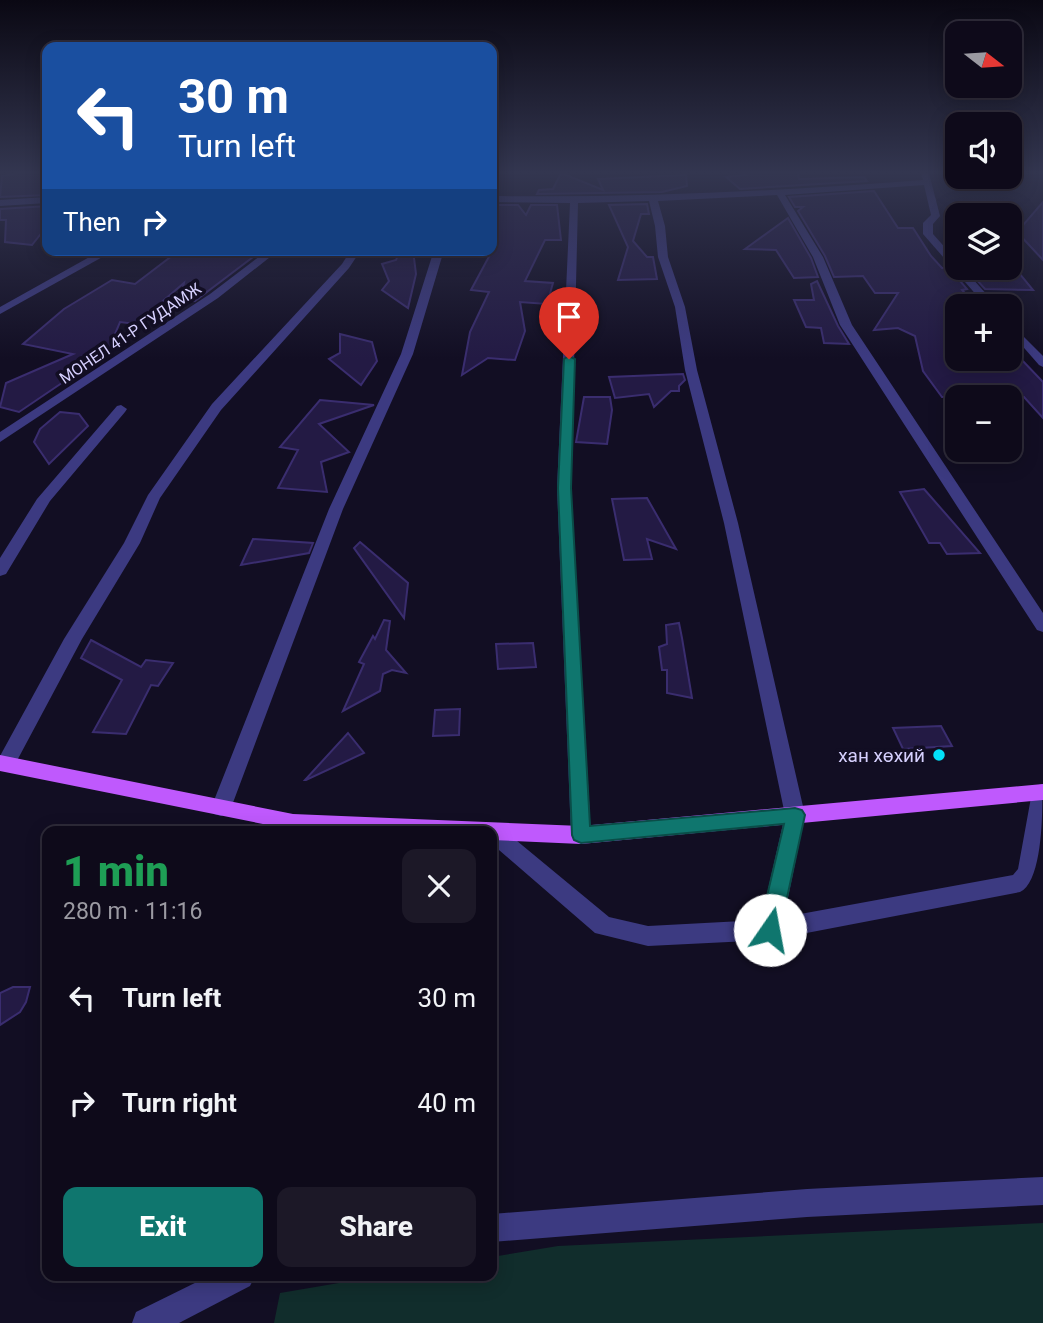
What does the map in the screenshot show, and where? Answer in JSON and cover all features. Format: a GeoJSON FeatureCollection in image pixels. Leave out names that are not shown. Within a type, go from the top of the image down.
{"type":"FeatureCollection","features":[{"type":"Feature","properties":{"kind":"main road"},"geometry":{"type":"LineString","coordinates":[[3,764],[293,822],[381,826]]}},
{"type":"Feature","properties":{"kind":"main road"},"geometry":{"type":"LineString","coordinates":[[497,831],[581,835],[1042,792]]}},
{"type":"Feature","properties":{"kind":"street"},"geometry":{"type":"LineString","coordinates":[[573,235],[564,488],[581,835]]}},
{"type":"Feature","properties":{"kind":"street"},"geometry":{"type":"LineString","coordinates":[[659,235],[663,257],[680,307],[691,370],[731,523],[795,815],[770,930]]}},
{"type":"Feature","properties":{"kind":"street"},"geometry":{"type":"LineString","coordinates":[[808,235],[835,290],[846,325],[1043,626]]}},
{"type":"Feature","properties":{"kind":"street"},"geometry":{"type":"LineString","coordinates":[[929,235],[945,253]]}},
{"type":"Feature","properties":{"kind":"street"},"geometry":{"type":"LineString","coordinates":[[0,311],[99,256]]}},
{"type":"Feature","properties":{"kind":"street","name":"МОНЕЛ 41-Р ГУДАМЖ"},"geometry":{"type":"LineString","coordinates":[[0,438],[214,296],[266,256]]}},
{"type":"Feature","properties":{"kind":"street"},"geometry":{"type":"LineString","coordinates":[[3,764],[132,543],[153,498],[216,407],[279,341],[352,256]]}},
{"type":"Feature","properties":{"kind":"street"},"geometry":{"type":"LineString","coordinates":[[221,808],[336,509],[407,354],[437,256]]}},
{"type":"Feature","properties":{"kind":"street"},"geometry":{"type":"LineString","coordinates":[[969,280],[982,294]]}},
{"type":"Feature","properties":{"kind":"street"},"geometry":{"type":"LineString","coordinates":[[1022,339],[1043,363]]}},
{"type":"Feature","properties":{"kind":"street"},"geometry":{"type":"LineString","coordinates":[[0,571],[44,499],[121,409]]}},
{"type":"Feature","properties":{"kind":"street"},"geometry":{"type":"LineString","coordinates":[[497,836],[603,926],[648,936],[770,930],[1020,883],[1028,872],[1042,792]]}},
{"type":"Feature","properties":{"kind":"street"},"geometry":{"type":"LineString","coordinates":[[497,1228],[807,1203],[1043,1191]]}},
{"type":"Feature","properties":{"kind":"street"},"geometry":{"type":"LineString","coordinates":[[147,1323],[230,1281]]}},
{"type":"Feature","properties":{"kind":"green space"},"geometry":{"type":"Polygon","coordinates":[[[1043,1223],[1043,1323],[274,1323],[280,1293],[351,1281],[497,1281],[497,1256],[558,1246],[1043,1223]]]}},
{"type":"Feature","properties":{"kind":"building"},"geometry":{"type":"Polygon","coordinates":[[[5,235],[40,235],[32,245],[5,242],[5,235]]]}},
{"type":"Feature","properties":{"kind":"building"},"geometry":{"type":"Polygon","coordinates":[[[497,235],[560,235],[561,240],[545,240],[525,281],[553,283],[547,304],[520,302],[525,331],[515,360],[488,358],[462,375],[470,332],[489,292],[471,290],[489,256],[497,256],[497,235]]]}},
{"type":"Feature","properties":{"kind":"building"},"geometry":{"type":"Polygon","coordinates":[[[622,235],[635,235],[633,241],[647,257],[653,257],[657,279],[618,280],[628,247],[622,235]]]}},
{"type":"Feature","properties":{"kind":"building"},"geometry":{"type":"Polygon","coordinates":[[[765,235],[798,235],[818,277],[794,278],[776,250],[745,249],[765,235]]]}},
{"type":"Feature","properties":{"kind":"building"},"geometry":{"type":"Polygon","coordinates":[[[812,235],[917,235],[931,256],[945,268],[945,280],[959,280],[967,289],[962,290],[966,294],[945,294],[945,371],[1022,371],[1022,360],[1043,382],[1043,418],[1022,397],[1022,385],[945,385],[945,397],[942,397],[923,371],[915,336],[898,328],[874,330],[898,293],[875,293],[863,276],[834,277],[812,235]]]}},
{"type":"Feature","properties":{"kind":"building"},"geometry":{"type":"Polygon","coordinates":[[[1022,235],[1043,235],[1043,260],[1022,235]]]}},
{"type":"Feature","properties":{"kind":"building"},"geometry":{"type":"Polygon","coordinates":[[[172,256],[254,256],[195,301],[189,301],[182,293],[184,283],[136,324],[120,322],[110,346],[112,349],[19,412],[0,407],[6,383],[73,354],[23,344],[64,309],[112,280],[135,284],[172,256]]]}},
{"type":"Feature","properties":{"kind":"building"},"geometry":{"type":"Polygon","coordinates":[[[398,256],[414,256],[416,274],[408,308],[382,290],[389,281],[382,264],[396,260],[398,256]]]}},
{"type":"Feature","properties":{"kind":"building"},"geometry":{"type":"Polygon","coordinates":[[[1022,277],[1033,290],[985,289],[977,280],[1022,280],[1022,277]]]}},
{"type":"Feature","properties":{"kind":"building"},"geometry":{"type":"Polygon","coordinates":[[[817,281],[849,344],[824,343],[821,328],[806,327],[794,300],[814,300],[811,284],[817,281]]]}},
{"type":"Feature","properties":{"kind":"building"},"geometry":{"type":"Polygon","coordinates":[[[340,334],[372,342],[377,361],[361,385],[329,359],[340,353],[340,334]]]}},
{"type":"Feature","properties":{"kind":"building"},"geometry":{"type":"Polygon","coordinates":[[[683,374],[685,380],[679,386],[679,391],[671,391],[654,407],[649,394],[615,398],[609,377],[683,374]]]}},
{"type":"Feature","properties":{"kind":"building"},"geometry":{"type":"Polygon","coordinates":[[[584,397],[610,397],[612,410],[607,444],[576,442],[584,397]]]}},
{"type":"Feature","properties":{"kind":"building"},"geometry":{"type":"Polygon","coordinates":[[[320,400],[374,405],[319,424],[349,452],[321,462],[327,492],[278,488],[298,450],[280,447],[320,400]]]}},
{"type":"Feature","properties":{"kind":"building"},"geometry":{"type":"Polygon","coordinates":[[[60,412],[79,414],[88,426],[49,464],[34,442],[40,429],[60,412]]]}},
{"type":"Feature","properties":{"kind":"building"},"geometry":{"type":"Polygon","coordinates":[[[924,489],[980,553],[947,554],[940,543],[929,543],[900,492],[924,489]]]}},
{"type":"Feature","properties":{"kind":"building"},"geometry":{"type":"Polygon","coordinates":[[[647,498],[676,549],[647,539],[652,559],[624,560],[612,499],[647,498]]]}},
{"type":"Feature","properties":{"kind":"building"},"geometry":{"type":"Polygon","coordinates":[[[253,539],[313,543],[309,553],[241,565],[253,539]]]}},
{"type":"Feature","properties":{"kind":"building"},"geometry":{"type":"Polygon","coordinates":[[[360,542],[408,583],[404,618],[354,548],[360,542]]]}},
{"type":"Feature","properties":{"kind":"building"},"geometry":{"type":"Polygon","coordinates":[[[384,620],[390,621],[386,650],[406,673],[392,670],[383,674],[380,691],[343,711],[364,664],[359,662],[384,620]]]}},
{"type":"Feature","properties":{"kind":"building"},"geometry":{"type":"Polygon","coordinates":[[[679,623],[692,698],[667,693],[667,670],[662,670],[659,647],[667,644],[666,625],[679,623]]]}},
{"type":"Feature","properties":{"kind":"building"},"geometry":{"type":"Polygon","coordinates":[[[91,640],[141,667],[146,660],[173,663],[158,686],[151,685],[126,734],[93,732],[122,680],[81,658],[91,640]]]}},
{"type":"Feature","properties":{"kind":"building"},"geometry":{"type":"Polygon","coordinates":[[[533,643],[536,667],[498,669],[496,644],[533,643]]]}},
{"type":"Feature","properties":{"kind":"building"},"geometry":{"type":"Polygon","coordinates":[[[460,709],[459,735],[433,736],[435,710],[460,709]]]}},
{"type":"Feature","properties":{"kind":"building"},"geometry":{"type":"Polygon","coordinates":[[[941,726],[952,746],[903,749],[893,728],[941,726]]]}},
{"type":"Feature","properties":{"kind":"building"},"geometry":{"type":"Polygon","coordinates":[[[348,733],[364,753],[305,780],[348,733]]]}},
{"type":"Feature","properties":{"kind":"building"},"geometry":{"type":"Polygon","coordinates":[[[13,987],[30,987],[26,1002],[20,1012],[0,1025],[0,993],[13,987]]]}},
{"type":"Feature","properties":{"kind":"place","name":"хан хөхий"},"geometry":{"type":"Point","coordinates":[939,755]}},
{"type":"Feature","properties":{"kind":"route"},"geometry":{"type":"LineString","coordinates":[[569,359],[564,488],[581,835],[795,815],[770,930]]}}]}
